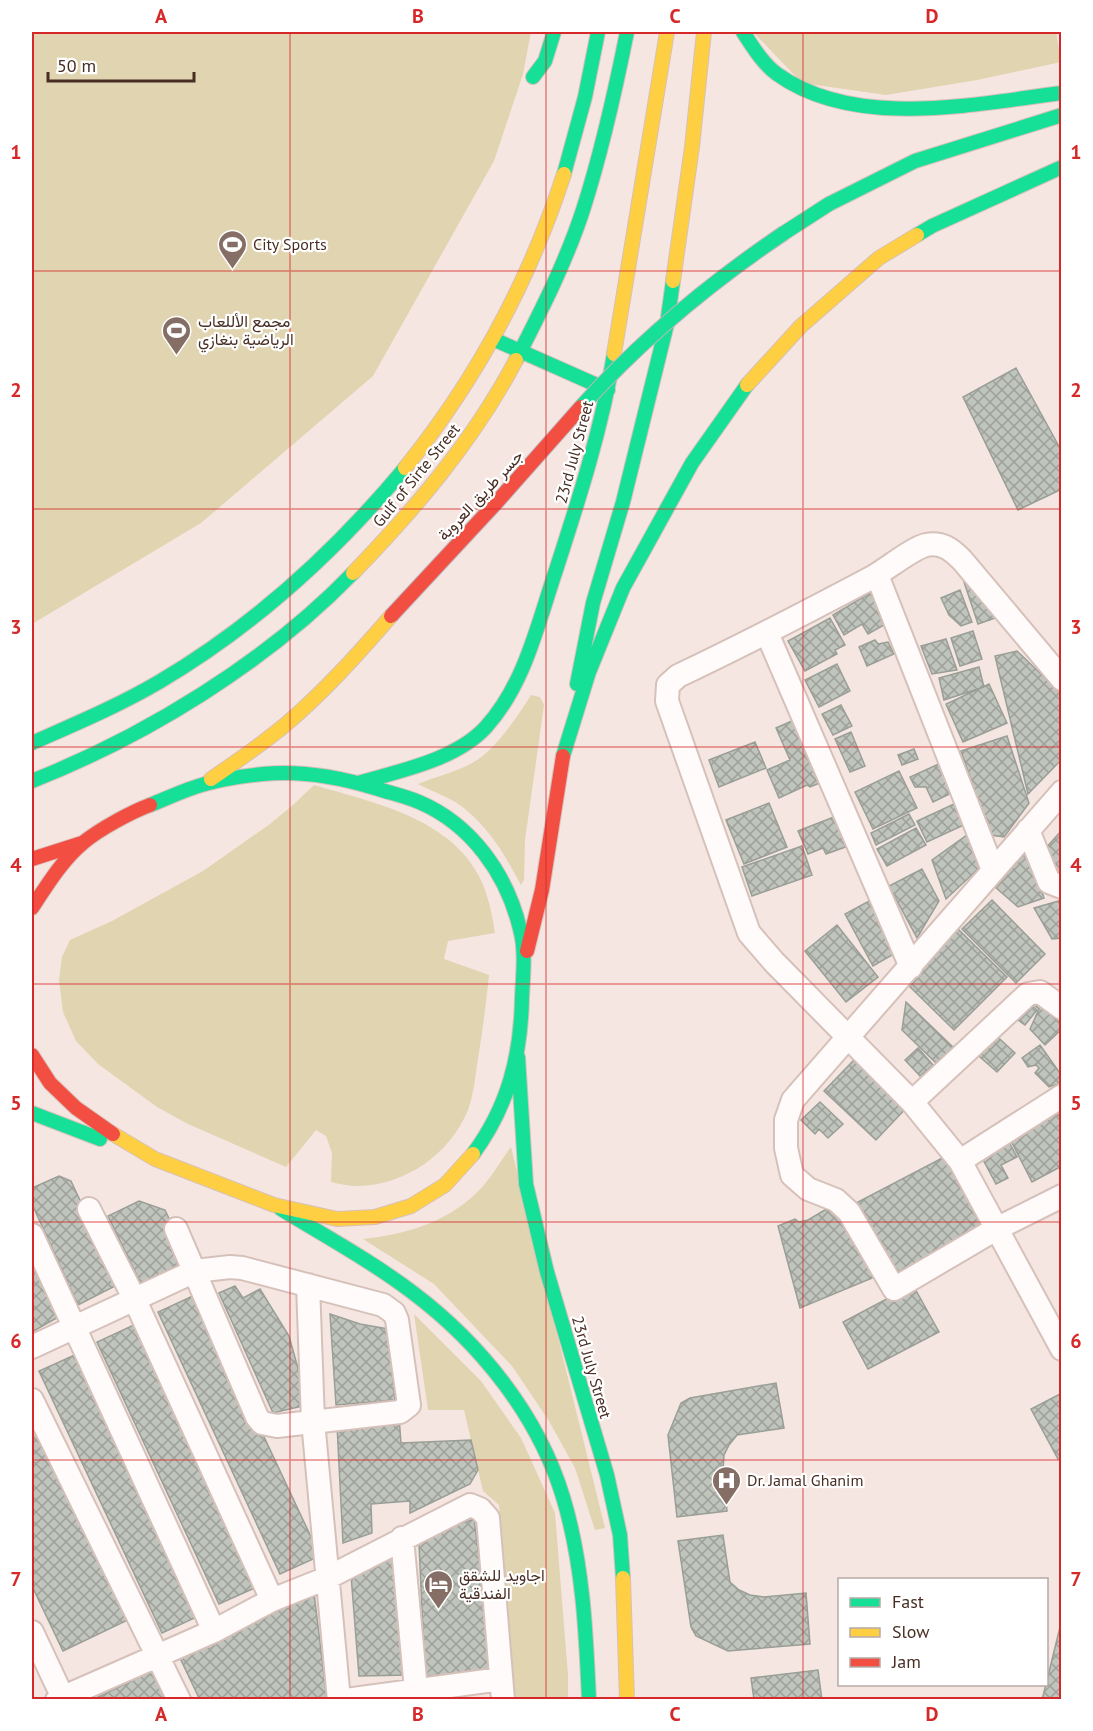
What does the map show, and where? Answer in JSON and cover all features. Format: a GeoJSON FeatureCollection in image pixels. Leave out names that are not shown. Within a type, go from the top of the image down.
{"type":"FeatureCollection","features":[{"type":"Feature","properties":{"kind":"main road"},"geometry":{"type":"LineString","coordinates":[[533,77],[542,67],[554,32]]}},
{"type":"Feature","properties":{"kind":"main road","name":"Gulf of Sirte Street"},"geometry":{"type":"LineString","coordinates":[[32,743],[125,701],[189,664],[245,625],[310,571],[362,519],[407,467],[444,417],[493,339],[520,289],[570,156],[587,91],[598,32]]}},
{"type":"Feature","properties":{"kind":"main road","name":"Gulf of Sirte Street"},"geometry":{"type":"LineString","coordinates":[[32,781],[145,728],[267,649],[320,604],[385,541],[428,491],[481,418],[522,352],[561,270],[599,163],[613,109],[627,32]]}},
{"type":"Feature","properties":{"kind":"main road","name":"23rd July Street"},"geometry":{"type":"LineString","coordinates":[[358,783],[419,765],[455,750],[485,728],[507,699],[528,655],[585,479],[608,390],[667,32]]}},
{"type":"Feature","properties":{"kind":"main road"},"geometry":{"type":"LineString","coordinates":[[574,719],[578,678],[593,603],[623,502],[668,324],[692,147],[704,32]]}},
{"type":"Feature","properties":{"kind":"main road"},"geometry":{"type":"LineString","coordinates":[[744,32],[756,51],[778,75],[807,93],[840,102],[886,108],[972,104],[1062,93]]}},
{"type":"Feature","properties":{"kind":"main road","name":"جسر طريق العروبة"},"geometry":{"type":"LineString","coordinates":[[204,784],[256,748],[305,708],[350,664],[391,616],[529,467],[592,393],[639,346],[730,269],[829,204],[915,161],[1062,115]]}},
{"type":"Feature","properties":{"kind":"main road"},"geometry":{"type":"LineString","coordinates":[[523,968],[542,890],[562,759],[574,719],[605,630],[623,588],[692,463],[747,385],[801,326],[879,258],[932,226],[1062,166]]}},
{"type":"Feature","properties":{"kind":"main road"},"geometry":{"type":"LineString","coordinates":[[996,198],[1062,183]]}},
{"type":"Feature","properties":{"kind":"main road"},"geometry":{"type":"LineString","coordinates":[[493,339],[608,390]]}},
{"type":"Feature","properties":{"kind":"main road"},"geometry":{"type":"LineString","coordinates":[[32,859],[84,842],[137,810],[204,784],[288,772],[312,773],[358,783],[419,802],[437,811],[454,822],[483,850],[504,886],[521,930],[523,968],[518,1045],[511,1082],[498,1116],[474,1154],[445,1185],[427,1197],[393,1212],[356,1219],[337,1219],[274,1205],[32,1113]]}},
{"type":"Feature","properties":{"kind":"main road"},"geometry":{"type":"LineString","coordinates":[[32,908],[53,876],[84,842]]}},
{"type":"Feature","properties":{"kind":"main road","name":"23rd July Street"},"geometry":{"type":"LineString","coordinates":[[518,1045],[526,1185],[547,1272],[607,1475],[620,1535],[627,1700]]}},
{"type":"Feature","properties":{"kind":"main road"},"geometry":{"type":"LineString","coordinates":[[32,1055],[50,1083],[76,1108],[103,1128],[155,1159]]}},
{"type":"Feature","properties":{"kind":"main road"},"geometry":{"type":"LineString","coordinates":[[274,1205],[412,1292],[454,1327],[486,1362],[515,1401],[541,1443],[562,1495],[574,1540],[582,1599],[589,1700]]}},
{"type":"Feature","properties":{"kind":"street"},"geometry":{"type":"LineString","coordinates":[[1062,679],[962,560],[950,548],[937,544],[923,546],[877,575],[767,633],[678,676],[668,685],[667,701],[748,933],[912,1102],[960,1161],[996,1229],[1055,1322],[1062,1349]]}},
{"type":"Feature","properties":{"kind":"street"},"geometry":{"type":"LineString","coordinates":[[877,575],[993,870]]}},
{"type":"Feature","properties":{"kind":"street"},"geometry":{"type":"LineString","coordinates":[[767,633],[911,967]]}},
{"type":"Feature","properties":{"kind":"street"},"geometry":{"type":"LineString","coordinates":[[1062,792],[793,1100],[786,1120],[786,1148],[792,1175],[808,1189],[836,1200],[849,1212],[894,1289],[996,1229],[1062,1196]]}},
{"type":"Feature","properties":{"kind":"street"},"geometry":{"type":"LineString","coordinates":[[1028,830],[1049,882],[1062,887]]}},
{"type":"Feature","properties":{"kind":"street"},"geometry":{"type":"LineString","coordinates":[[912,1102],[1028,994],[1040,992],[1062,1008]]}},
{"type":"Feature","properties":{"kind":"street"},"geometry":{"type":"LineString","coordinates":[[960,1161],[1062,1096]]}},
{"type":"Feature","properties":{"kind":"street"},"geometry":{"type":"LineString","coordinates":[[90,1209],[134,1299],[272,1600]]}},
{"type":"Feature","properties":{"kind":"street"},"geometry":{"type":"LineString","coordinates":[[32,1347],[195,1271],[242,1268],[383,1305],[394,1313],[410,1400],[406,1409],[400,1412],[277,1426],[262,1423],[257,1417],[195,1271],[176,1228]]}},
{"type":"Feature","properties":{"kind":"street"},"geometry":{"type":"LineString","coordinates":[[32,1235],[214,1630]]}},
{"type":"Feature","properties":{"kind":"street"},"geometry":{"type":"LineString","coordinates":[[308,1285],[313,1421],[339,1700]]}},
{"type":"Feature","properties":{"kind":"street"},"geometry":{"type":"LineString","coordinates":[[32,1400],[179,1700]]}},
{"type":"Feature","properties":{"kind":"street"},"geometry":{"type":"LineString","coordinates":[[32,1632],[61,1698],[214,1630],[272,1600],[327,1578],[470,1505],[480,1509],[488,1518],[502,1689],[416,1690],[346,1700]]}},
{"type":"Feature","properties":{"kind":"street"},"geometry":{"type":"LineString","coordinates":[[402,1538],[416,1690]]}},
{"type":"Feature","properties":{"kind":"shaded area","name":"City Sports"},"geometry":{"type":"Polygon","coordinates":[[[32,32],[531,32],[523,74],[494,161],[373,376],[201,523],[32,624],[32,32]]]}},
{"type":"Feature","properties":{"kind":"shaded area"},"geometry":{"type":"Polygon","coordinates":[[[753,32],[1056,32],[1061,62],[977,80],[886,95],[802,83],[753,32]]]}},
{"type":"Feature","properties":{"kind":"shaded area"},"geometry":{"type":"Polygon","coordinates":[[[531,695],[540,697],[544,705],[525,840],[524,880],[521,885],[497,844],[474,817],[454,802],[418,784],[461,769],[482,757],[506,732],[531,695]]]}},
{"type":"Feature","properties":{"kind":"shaded area"},"geometry":{"type":"Polygon","coordinates":[[[314,785],[406,815],[448,839],[465,856],[479,876],[489,904],[495,933],[448,941],[444,959],[489,975],[475,1082],[468,1110],[460,1126],[438,1153],[409,1173],[376,1184],[355,1186],[331,1182],[332,1153],[326,1136],[316,1130],[286,1167],[188,1124],[157,1107],[98,1064],[76,1041],[63,1012],[59,980],[62,957],[70,940],[112,921],[203,871],[270,824],[314,785]]]}},
{"type":"Feature","properties":{"kind":"shaded area"},"geometry":{"type":"Polygon","coordinates":[[[511,1147],[605,1528],[595,1530],[575,1468],[549,1421],[512,1366],[434,1284],[363,1239],[397,1234],[444,1217],[472,1197],[484,1185],[511,1147]]]}},
{"type":"Feature","properties":{"kind":"shaded area"},"geometry":{"type":"Polygon","coordinates":[[[414,1314],[481,1381],[521,1438],[555,1513],[568,1699],[514,1699],[499,1505],[483,1491],[464,1410],[428,1410],[414,1314]]]}},
{"type":"Feature","properties":{"kind":"building"},"geometry":{"type":"Polygon","coordinates":[[[1016,368],[1062,452],[1062,489],[1018,510],[963,397],[1016,368]]]}},
{"type":"Feature","properties":{"kind":"building"},"geometry":{"type":"Polygon","coordinates":[[[971,576],[1004,615],[978,624],[963,579],[971,576]]]}},
{"type":"Feature","properties":{"kind":"building"},"geometry":{"type":"Polygon","coordinates":[[[875,590],[885,608],[878,613],[884,625],[868,634],[862,624],[844,635],[833,615],[875,590]]]}},
{"type":"Feature","properties":{"kind":"building"},"geometry":{"type":"Polygon","coordinates":[[[960,590],[972,622],[961,626],[949,615],[941,598],[960,590]]]}},
{"type":"Feature","properties":{"kind":"building"},"geometry":{"type":"Polygon","coordinates":[[[830,618],[845,645],[835,650],[837,654],[805,671],[788,641],[830,618]]]}},
{"type":"Feature","properties":{"kind":"building"},"geometry":{"type":"Polygon","coordinates":[[[973,631],[982,659],[960,666],[951,638],[973,631]]]}},
{"type":"Feature","properties":{"kind":"building"},"geometry":{"type":"Polygon","coordinates":[[[946,639],[957,670],[932,674],[921,646],[946,639]]]}},
{"type":"Feature","properties":{"kind":"building"},"geometry":{"type":"Polygon","coordinates":[[[875,640],[878,644],[888,642],[894,654],[867,666],[859,647],[875,640]]]}},
{"type":"Feature","properties":{"kind":"building"},"geometry":{"type":"Polygon","coordinates":[[[1017,651],[1062,694],[1062,759],[1028,794],[995,656],[1017,651]]]}},
{"type":"Feature","properties":{"kind":"building"},"geometry":{"type":"Polygon","coordinates":[[[837,664],[850,691],[819,707],[805,680],[837,664]]]}},
{"type":"Feature","properties":{"kind":"building"},"geometry":{"type":"Polygon","coordinates":[[[979,667],[984,687],[944,700],[939,678],[979,667]]]}},
{"type":"Feature","properties":{"kind":"building"},"geometry":{"type":"Polygon","coordinates":[[[989,684],[1007,723],[963,742],[946,704],[989,684]]]}},
{"type":"Feature","properties":{"kind":"building"},"geometry":{"type":"Polygon","coordinates":[[[841,705],[852,726],[833,735],[822,714],[841,705]]]}},
{"type":"Feature","properties":{"kind":"building"},"geometry":{"type":"Polygon","coordinates":[[[794,720],[822,782],[810,787],[807,785],[779,798],[767,770],[790,760],[776,728],[794,720]]]}},
{"type":"Feature","properties":{"kind":"building"},"geometry":{"type":"Polygon","coordinates":[[[851,732],[865,766],[850,772],[835,739],[851,732]]]}},
{"type":"Feature","properties":{"kind":"building"},"geometry":{"type":"Polygon","coordinates":[[[1007,736],[1029,803],[1004,837],[990,835],[961,751],[1007,736]]]}},
{"type":"Feature","properties":{"kind":"building"},"geometry":{"type":"Polygon","coordinates":[[[755,742],[766,768],[719,787],[709,760],[755,742]]]}},
{"type":"Feature","properties":{"kind":"building"},"geometry":{"type":"Polygon","coordinates":[[[914,749],[918,759],[902,765],[898,755],[914,749]]]}},
{"type":"Feature","properties":{"kind":"building"},"geometry":{"type":"Polygon","coordinates":[[[943,762],[956,791],[933,802],[926,787],[915,787],[910,777],[943,762]]]}},
{"type":"Feature","properties":{"kind":"building"},"geometry":{"type":"Polygon","coordinates":[[[899,771],[917,808],[873,829],[855,792],[899,771]]]}},
{"type":"Feature","properties":{"kind":"building"},"geometry":{"type":"Polygon","coordinates":[[[769,803],[787,847],[744,864],[726,820],[769,803]]]}},
{"type":"Feature","properties":{"kind":"building"},"geometry":{"type":"Polygon","coordinates":[[[954,804],[964,825],[927,842],[917,821],[954,804]]]}},
{"type":"Feature","properties":{"kind":"building"},"geometry":{"type":"Polygon","coordinates":[[[909,814],[915,825],[876,845],[871,833],[909,814]]]}},
{"type":"Feature","properties":{"kind":"building"},"geometry":{"type":"Polygon","coordinates":[[[839,815],[851,845],[826,854],[823,848],[808,854],[798,831],[839,815]]]}},
{"type":"Feature","properties":{"kind":"building"},"geometry":{"type":"Polygon","coordinates":[[[916,828],[926,845],[887,866],[877,849],[916,828]]]}},
{"type":"Feature","properties":{"kind":"building"},"geometry":{"type":"Polygon","coordinates":[[[1062,830],[1062,884],[1046,848],[1062,830]]]}},
{"type":"Feature","properties":{"kind":"building"},"geometry":{"type":"Polygon","coordinates":[[[967,835],[979,868],[946,899],[932,860],[967,835]]]}},
{"type":"Feature","properties":{"kind":"building"},"geometry":{"type":"Polygon","coordinates":[[[802,846],[812,875],[752,896],[742,867],[802,846]]]}},
{"type":"Feature","properties":{"kind":"building"},"geometry":{"type":"Polygon","coordinates":[[[1027,851],[1044,898],[1018,907],[995,887],[1027,851]]]}},
{"type":"Feature","properties":{"kind":"building"},"geometry":{"type":"Polygon","coordinates":[[[922,869],[939,901],[917,938],[889,886],[922,869]]]}},
{"type":"Feature","properties":{"kind":"building"},"geometry":{"type":"Polygon","coordinates":[[[871,900],[899,951],[873,966],[845,914],[871,900]]]}},
{"type":"Feature","properties":{"kind":"building"},"geometry":{"type":"Polygon","coordinates":[[[992,900],[1045,954],[1016,983],[962,929],[992,900]]]}},
{"type":"Feature","properties":{"kind":"building"},"geometry":{"type":"Polygon","coordinates":[[[1062,900],[1062,938],[1052,939],[1034,908],[1062,900]]]}},
{"type":"Feature","properties":{"kind":"building"},"geometry":{"type":"Polygon","coordinates":[[[837,925],[878,977],[846,1002],[805,951],[837,925]]]}},
{"type":"Feature","properties":{"kind":"building"},"geometry":{"type":"Polygon","coordinates":[[[958,929],[1007,977],[954,1030],[905,982],[958,929]]]}},
{"type":"Feature","properties":{"kind":"building"},"geometry":{"type":"Polygon","coordinates":[[[1035,996],[1062,1024],[1062,1029],[1045,1045],[1030,1029],[1039,1009],[1032,1003],[1035,996]]]}},
{"type":"Feature","properties":{"kind":"building"},"geometry":{"type":"Polygon","coordinates":[[[906,1002],[953,1047],[936,1063],[902,1030],[906,1002]]]}},
{"type":"Feature","properties":{"kind":"building"},"geometry":{"type":"Polygon","coordinates":[[[1028,1002],[1037,1010],[1025,1025],[1015,1018],[1028,1002]]]}},
{"type":"Feature","properties":{"kind":"building"},"geometry":{"type":"Polygon","coordinates":[[[990,1030],[1015,1053],[997,1072],[972,1050],[990,1030]]]}},
{"type":"Feature","properties":{"kind":"building"},"geometry":{"type":"Polygon","coordinates":[[[1040,1045],[1062,1076],[1062,1083],[1049,1087],[1035,1073],[1039,1068],[1036,1065],[1028,1067],[1022,1058],[1040,1045]]]}},
{"type":"Feature","properties":{"kind":"building"},"geometry":{"type":"Polygon","coordinates":[[[918,1048],[933,1065],[920,1076],[905,1060],[918,1048]]]}},
{"type":"Feature","properties":{"kind":"building"},"geometry":{"type":"Polygon","coordinates":[[[853,1061],[864,1061],[910,1104],[876,1140],[824,1091],[853,1061]]]}},
{"type":"Feature","properties":{"kind":"building"},"geometry":{"type":"Polygon","coordinates":[[[820,1102],[843,1124],[828,1138],[819,1129],[815,1134],[801,1120],[820,1102]]]}},
{"type":"Feature","properties":{"kind":"building"},"geometry":{"type":"Polygon","coordinates":[[[1054,1106],[1062,1122],[1062,1166],[1032,1182],[1008,1135],[1054,1106]]]}},
{"type":"Feature","properties":{"kind":"building"},"geometry":{"type":"Polygon","coordinates":[[[1008,1140],[1017,1157],[1001,1165],[1008,1178],[996,1184],[980,1154],[1008,1140]]]}},
{"type":"Feature","properties":{"kind":"building"},"geometry":{"type":"Polygon","coordinates":[[[948,1155],[986,1226],[895,1275],[856,1203],[948,1155]]]}},
{"type":"Feature","properties":{"kind":"building"},"geometry":{"type":"Polygon","coordinates":[[[59,1176],[71,1181],[119,1284],[78,1305],[32,1204],[32,1188],[59,1176]]]}},
{"type":"Feature","properties":{"kind":"building"},"geometry":{"type":"Polygon","coordinates":[[[139,1201],[165,1210],[190,1263],[142,1286],[108,1216],[139,1201]]]}},
{"type":"Feature","properties":{"kind":"building"},"geometry":{"type":"Polygon","coordinates":[[[828,1208],[842,1210],[882,1274],[800,1308],[778,1226],[795,1219],[799,1222],[808,1220],[828,1208]]]}},
{"type":"Feature","properties":{"kind":"building"},"geometry":{"type":"Polygon","coordinates":[[[32,1244],[62,1315],[32,1332],[32,1244]]]}},
{"type":"Feature","properties":{"kind":"building"},"geometry":{"type":"Polygon","coordinates":[[[913,1285],[939,1332],[868,1369],[843,1322],[913,1285]]]}},
{"type":"Feature","properties":{"kind":"building"},"geometry":{"type":"Polygon","coordinates":[[[235,1286],[243,1298],[260,1289],[289,1336],[303,1386],[303,1406],[273,1413],[219,1293],[235,1286]]]}},
{"type":"Feature","properties":{"kind":"building"},"geometry":{"type":"Polygon","coordinates":[[[197,1294],[320,1556],[280,1574],[158,1312],[197,1294]]]}},
{"type":"Feature","properties":{"kind":"building"},"geometry":{"type":"Polygon","coordinates":[[[330,1314],[360,1324],[388,1329],[395,1400],[336,1405],[330,1314]]]}},
{"type":"Feature","properties":{"kind":"building"},"geometry":{"type":"Polygon","coordinates":[[[136,1324],[259,1586],[219,1604],[97,1342],[136,1324]]]}},
{"type":"Feature","properties":{"kind":"building"},"geometry":{"type":"Polygon","coordinates":[[[79,1353],[201,1615],[162,1633],[39,1371],[79,1353]]]}},
{"type":"Feature","properties":{"kind":"building"},"geometry":{"type":"Polygon","coordinates":[[[776,1383],[784,1428],[737,1435],[729,1445],[724,1455],[723,1470],[727,1511],[677,1517],[668,1435],[681,1403],[690,1398],[776,1383]]]}},
{"type":"Feature","properties":{"kind":"building"},"geometry":{"type":"Polygon","coordinates":[[[1062,1393],[1062,1457],[1058,1459],[1031,1409],[1062,1393]]]}},
{"type":"Feature","properties":{"kind":"building"},"geometry":{"type":"Polygon","coordinates":[[[32,1417],[130,1619],[63,1651],[32,1586],[32,1417]]]}},
{"type":"Feature","properties":{"kind":"building"},"geometry":{"type":"Polygon","coordinates":[[[399,1417],[401,1443],[471,1440],[478,1470],[470,1484],[410,1513],[410,1501],[371,1504],[372,1533],[343,1543],[337,1425],[399,1417]]]}},
{"type":"Feature","properties":{"kind":"building"},"geometry":{"type":"Polygon","coordinates":[[[474,1519],[494,1673],[425,1676],[419,1544],[446,1528],[474,1519]]]}},
{"type":"Feature","properties":{"kind":"building"},"geometry":{"type":"Polygon","coordinates":[[[723,1535],[730,1582],[739,1590],[750,1595],[764,1597],[806,1593],[810,1644],[728,1651],[696,1636],[691,1627],[678,1541],[723,1535]]]}},
{"type":"Feature","properties":{"kind":"building"},"geometry":{"type":"Polygon","coordinates":[[[398,1555],[410,1675],[359,1676],[351,1575],[398,1555]]]}},
{"type":"Feature","properties":{"kind":"building"},"geometry":{"type":"Polygon","coordinates":[[[314,1593],[327,1700],[200,1700],[180,1658],[314,1593]]]}},
{"type":"Feature","properties":{"kind":"building"},"geometry":{"type":"Polygon","coordinates":[[[1062,1619],[1062,1700],[1042,1700],[1046,1686],[1048,1686],[1048,1676],[1062,1619]]]}},
{"type":"Feature","properties":{"kind":"building"},"geometry":{"type":"Polygon","coordinates":[[[154,1670],[169,1700],[92,1700],[154,1670]]]}},
{"type":"Feature","properties":{"kind":"building"},"geometry":{"type":"Polygon","coordinates":[[[818,1670],[822,1700],[754,1700],[751,1678],[818,1670]]]}},
{"type":"Feature","properties":{"kind":"traffic: fast"},"geometry":{"type":"LineString","coordinates":[[533,77],[545,61],[554,32]]}},
{"type":"Feature","properties":{"kind":"traffic: fast"},"geometry":{"type":"LineString","coordinates":[[564,174],[585,97],[598,32]]}},
{"type":"Feature","properties":{"kind":"traffic: fast"},"geometry":{"type":"LineString","coordinates":[[516,360],[561,267],[583,210],[608,121],[627,32]]}},
{"type":"Feature","properties":{"kind":"traffic: fast"},"geometry":{"type":"LineString","coordinates":[[743,32],[754,49],[777,74],[808,91],[842,102],[878,108],[916,109],[991,103],[1062,93]]}},
{"type":"Feature","properties":{"kind":"traffic: fast"},"geometry":{"type":"LineString","coordinates":[[784,233],[829,204],[915,161],[1062,115]]}},
{"type":"Feature","properties":{"kind":"traffic: fast"},"geometry":{"type":"LineString","coordinates":[[917,235],[1062,167]]}},
{"type":"Feature","properties":{"kind":"traffic: fast"},"geometry":{"type":"LineString","coordinates":[[581,407],[604,382],[677,314],[729,272],[784,233]]}},
{"type":"Feature","properties":{"kind":"traffic: fast"},"geometry":{"type":"LineString","coordinates":[[577,684],[593,603],[623,502],[667,324],[673,281]]}},
{"type":"Feature","properties":{"kind":"traffic: fast"},"geometry":{"type":"LineString","coordinates":[[493,339],[608,390]]}},
{"type":"Feature","properties":{"kind":"traffic: fast"},"geometry":{"type":"LineString","coordinates":[[358,783],[409,769],[459,748],[486,727],[511,692],[536,632],[581,490],[603,409],[614,354]]}},
{"type":"Feature","properties":{"kind":"traffic: fast"},"geometry":{"type":"LineString","coordinates":[[563,756],[589,672],[623,588],[692,463],[747,385]]}},
{"type":"Feature","properties":{"kind":"traffic: fast"},"geometry":{"type":"LineString","coordinates":[[32,743],[144,691],[228,637],[291,586],[321,558],[405,468]]}},
{"type":"Feature","properties":{"kind":"traffic: fast"},"geometry":{"type":"LineString","coordinates":[[32,781],[118,742],[203,694],[283,637],[353,573]]}},
{"type":"Feature","properties":{"kind":"traffic: fast"},"geometry":{"type":"LineString","coordinates":[[150,805],[191,788],[241,777],[278,773],[320,775],[414,800],[455,823],[470,837],[496,870],[506,889],[520,929],[524,963],[519,1040],[510,1080],[495,1118],[473,1154]]}},
{"type":"Feature","properties":{"kind":"traffic: fast"},"geometry":{"type":"LineString","coordinates":[[518,1057],[526,1184],[547,1272],[607,1475],[620,1535],[623,1578]]}},
{"type":"Feature","properties":{"kind":"traffic: fast"},"geometry":{"type":"LineString","coordinates":[[32,1113],[100,1139]]}},
{"type":"Feature","properties":{"kind":"traffic: fast"},"geometry":{"type":"LineString","coordinates":[[281,1209],[380,1270],[437,1312],[483,1358],[504,1383],[522,1410],[552,1467],[570,1522],[582,1598],[589,1700]]}},
{"type":"Feature","properties":{"kind":"traffic: slow"},"geometry":{"type":"LineString","coordinates":[[614,354],[667,32]]}},
{"type":"Feature","properties":{"kind":"traffic: slow"},"geometry":{"type":"LineString","coordinates":[[673,281],[692,147],[704,32]]}},
{"type":"Feature","properties":{"kind":"traffic: slow"},"geometry":{"type":"LineString","coordinates":[[405,468],[455,400],[498,328],[534,253],[564,174]]}},
{"type":"Feature","properties":{"kind":"traffic: slow"},"geometry":{"type":"LineString","coordinates":[[747,385],[801,326],[879,258],[917,235]]}},
{"type":"Feature","properties":{"kind":"traffic: slow"},"geometry":{"type":"LineString","coordinates":[[353,573],[421,499],[462,446],[482,418],[516,360]]}},
{"type":"Feature","properties":{"kind":"traffic: slow"},"geometry":{"type":"LineString","coordinates":[[211,779],[285,725],[340,672],[391,616]]}},
{"type":"Feature","properties":{"kind":"traffic: slow"},"geometry":{"type":"LineString","coordinates":[[113,1134],[155,1159],[274,1205],[337,1219],[375,1217],[411,1206],[445,1185],[473,1154]]}},
{"type":"Feature","properties":{"kind":"traffic: slow"},"geometry":{"type":"LineString","coordinates":[[623,1578],[627,1700]]}},
{"type":"Feature","properties":{"kind":"traffic: jam"},"geometry":{"type":"LineString","coordinates":[[391,616],[581,407]]}},
{"type":"Feature","properties":{"kind":"traffic: jam"},"geometry":{"type":"LineString","coordinates":[[527,951],[542,890],[563,756]]}},
{"type":"Feature","properties":{"kind":"traffic: jam"},"geometry":{"type":"LineString","coordinates":[[32,908],[62,864],[84,842],[116,821],[150,805]]}},
{"type":"Feature","properties":{"kind":"traffic: jam"},"geometry":{"type":"LineString","coordinates":[[32,859],[82,843]]}},
{"type":"Feature","properties":{"kind":"traffic: jam"},"geometry":{"type":"LineString","coordinates":[[32,1055],[50,1083],[76,1108],[113,1134]]}},
{"type":"Feature","properties":{"kind":"place","name":"City Sports"},"geometry":{"type":"Point","coordinates":[232,270]}},
{"type":"Feature","properties":{"kind":"place","name":"مجمع الأللعاب الرياضية بنغازي"},"geometry":{"type":"Point","coordinates":[177,356]}},
{"type":"Feature","properties":{"kind":"place","name":"Dr. Jamal Ghanim"},"geometry":{"type":"Point","coordinates":[726,1506]}},
{"type":"Feature","properties":{"kind":"place","name":"اجاويد للشقق الفندقية"},"geometry":{"type":"Point","coordinates":[438,1610]}}]}
